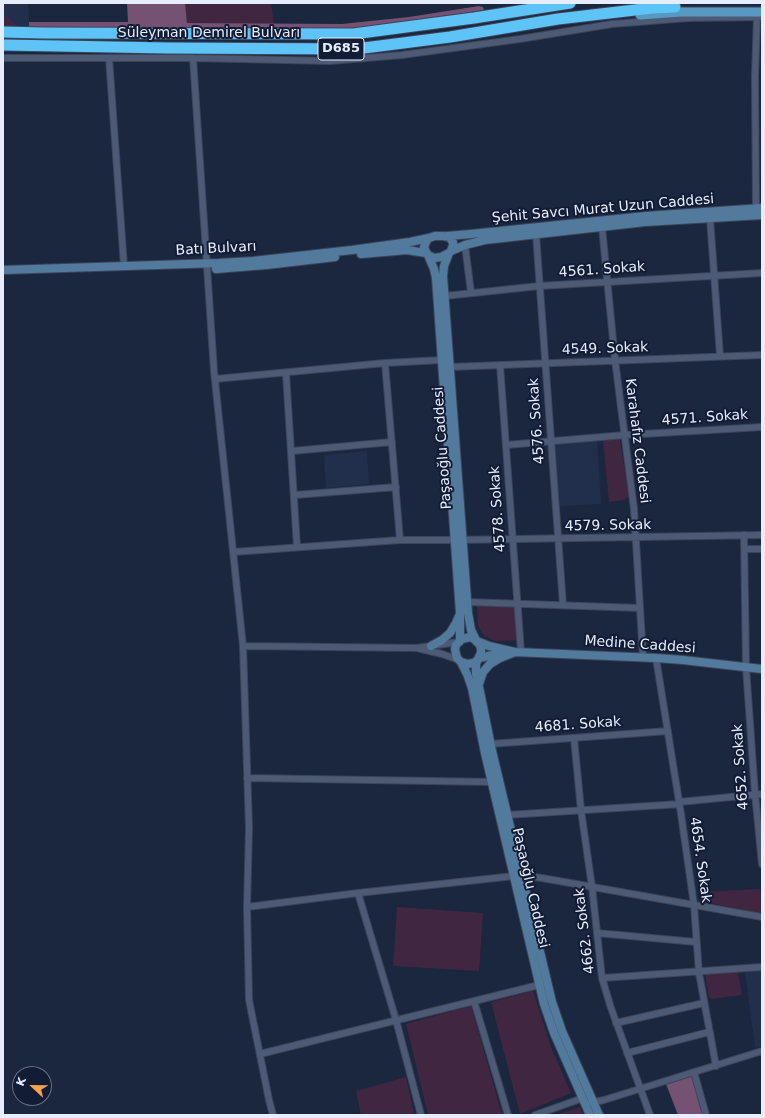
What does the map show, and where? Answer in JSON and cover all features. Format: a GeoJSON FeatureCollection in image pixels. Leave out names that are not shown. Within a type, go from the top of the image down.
{"type":"FeatureCollection","features":[{"type":"Feature","properties":{"kind":"highway","name":"Süleyman Demirel Bulvarı"},"geometry":{"type":"LineString","coordinates":[[3,32],[348,35],[460,21],[570,3]]}},
{"type":"Feature","properties":{"kind":"highway","name":"Süleyman Demirel Bulvarı"},"geometry":{"type":"LineString","coordinates":[[3,45],[41,47],[347,49],[378,47],[582,16],[676,5]]}},
{"type":"Feature","properties":{"kind":"main road"},"geometry":{"type":"LineString","coordinates":[[676,5],[762,7]]}},
{"type":"Feature","properties":{"kind":"main road"},"geometry":{"type":"LineString","coordinates":[[519,26],[698,11],[760,15]]}},
{"type":"Feature","properties":{"kind":"street"},"geometry":{"type":"LineString","coordinates":[[3,58],[193,58],[330,61],[402,56],[612,24],[688,18],[760,15],[760,211]]}},
{"type":"Feature","properties":{"kind":"street"},"geometry":{"type":"LineString","coordinates":[[109,58],[124,266]]}},
{"type":"Feature","properties":{"kind":"street"},"geometry":{"type":"LineString","coordinates":[[193,58],[215,379],[243,646],[249,828],[247,907],[249,1000],[273,1115]]}},
{"type":"Feature","properties":{"kind":"street","name":"Şehit Savcı Murat Uzun Caddesi"},"geometry":{"type":"LineString","coordinates":[[450,252],[465,245],[485,240],[645,222],[710,218],[760,211]]}},
{"type":"Feature","properties":{"kind":"street","name":"Şehit Savcı Murat Uzun Caddesi"},"geometry":{"type":"LineString","coordinates":[[447,236],[646,216],[760,211]]}},
{"type":"Feature","properties":{"kind":"street"},"geometry":{"type":"LineString","coordinates":[[710,218],[720,356]]}},
{"type":"Feature","properties":{"kind":"street","name":"Karahafız Caddesi"},"geometry":{"type":"LineString","coordinates":[[602,227],[615,360],[634,510],[644,658]]}},
{"type":"Feature","properties":{"kind":"street","name":"4576. Sokak"},"geometry":{"type":"LineString","coordinates":[[536,234],[563,606]]}},
{"type":"Feature","properties":{"kind":"street"},"geometry":{"type":"LineString","coordinates":[[436,236],[447,236],[453,242],[450,252],[437,258],[430,257],[425,250],[425,243],[429,238],[436,236]]}},
{"type":"Feature","properties":{"kind":"street","name":"Batı Bulvarı"},"geometry":{"type":"LineString","coordinates":[[3,270],[124,266],[207,267],[398,244],[429,238]]}},
{"type":"Feature","properties":{"kind":"street"},"geometry":{"type":"LineString","coordinates":[[465,245],[471,293]]}},
{"type":"Feature","properties":{"kind":"street","name":"Batı Bulvarı"},"geometry":{"type":"LineString","coordinates":[[3,275],[266,265],[414,250],[427,254]]}},
{"type":"Feature","properties":{"kind":"street","name":"Paşaoğlu Caddesi"},"geometry":{"type":"LineString","coordinates":[[450,252],[444,266],[459,540],[459,642]]}},
{"type":"Feature","properties":{"kind":"street","name":"Paşaoğlu Caddesi"},"geometry":{"type":"LineString","coordinates":[[427,254],[433,265],[435,273],[459,540],[469,624],[473,636],[477,641]]}},
{"type":"Feature","properties":{"kind":"street","name":"4561. Sokak"},"geometry":{"type":"LineString","coordinates":[[445,296],[540,286],[762,273]]}},
{"type":"Feature","properties":{"kind":"street","name":"4549. Sokak"},"geometry":{"type":"LineString","coordinates":[[450,367],[762,355]]}},
{"type":"Feature","properties":{"kind":"street"},"geometry":{"type":"LineString","coordinates":[[215,379],[385,363],[442,360]]}},
{"type":"Feature","properties":{"kind":"street"},"geometry":{"type":"LineString","coordinates":[[385,363],[400,540]]}},
{"type":"Feature","properties":{"kind":"street","name":"4578. Sokak"},"geometry":{"type":"LineString","coordinates":[[500,365],[513,539],[518,652]]}},
{"type":"Feature","properties":{"kind":"street"},"geometry":{"type":"LineString","coordinates":[[286,373],[298,547]]}},
{"type":"Feature","properties":{"kind":"street","name":"4571. Sokak"},"geometry":{"type":"LineString","coordinates":[[506,445],[762,426]]}},
{"type":"Feature","properties":{"kind":"street"},"geometry":{"type":"LineString","coordinates":[[292,451],[392,442]]}},
{"type":"Feature","properties":{"kind":"street"},"geometry":{"type":"LineString","coordinates":[[294,495],[396,488]]}},
{"type":"Feature","properties":{"kind":"street","name":"4652. Sokak"},"geometry":{"type":"LineString","coordinates":[[744,535],[746,667],[754,794],[762,864]]}},
{"type":"Feature","properties":{"kind":"street","name":"4579. Sokak"},"geometry":{"type":"LineString","coordinates":[[233,552],[400,540],[762,535]]}},
{"type":"Feature","properties":{"kind":"street"},"geometry":{"type":"LineString","coordinates":[[744,549],[762,549]]}},
{"type":"Feature","properties":{"kind":"street"},"geometry":{"type":"LineString","coordinates":[[467,602],[640,608]]}},
{"type":"Feature","properties":{"kind":"street"},"geometry":{"type":"LineString","coordinates":[[431,646],[442,640],[450,633],[460,614]]}},
{"type":"Feature","properties":{"kind":"street"},"geometry":{"type":"LineString","coordinates":[[243,646],[417,648],[459,642],[470,637],[477,641],[481,649],[481,653],[478,660],[468,664],[442,654],[417,648]]}},
{"type":"Feature","properties":{"kind":"street","name":"Medine Caddesi"},"geometry":{"type":"LineString","coordinates":[[477,641],[518,652]]}},
{"type":"Feature","properties":{"kind":"street"},"geometry":{"type":"LineString","coordinates":[[459,642],[455,649],[455,654],[460,661]]}},
{"type":"Feature","properties":{"kind":"street"},"geometry":{"type":"LineString","coordinates":[[479,688],[481,676],[486,669],[500,658],[518,652]]}},
{"type":"Feature","properties":{"kind":"street","name":"Medine Caddesi"},"geometry":{"type":"LineString","coordinates":[[478,660],[493,655],[518,652],[656,658],[762,669]]}},
{"type":"Feature","properties":{"kind":"street","name":"4654. Sokak"},"geometry":{"type":"LineString","coordinates":[[656,658],[694,905],[698,972],[716,1066]]}},
{"type":"Feature","properties":{"kind":"street","name":"Paşaoğlu Caddesi"},"geometry":{"type":"LineString","coordinates":[[478,660],[476,674],[490,744],[507,815],[517,878],[540,985],[549,1019],[587,1101],[599,1115]]}},
{"type":"Feature","properties":{"kind":"street","name":"Paşaoğlu Caddesi"},"geometry":{"type":"LineString","coordinates":[[460,661],[472,688],[492,782],[556,1017],[587,1101],[590,1115]]}},
{"type":"Feature","properties":{"kind":"street","name":"4681. Sokak"},"geometry":{"type":"LineString","coordinates":[[490,744],[668,731]]}},
{"type":"Feature","properties":{"kind":"street","name":"4662. Sokak"},"geometry":{"type":"LineString","coordinates":[[574,738],[581,810],[592,887],[602,978],[616,1023],[650,1115]]}},
{"type":"Feature","properties":{"kind":"street"},"geometry":{"type":"LineString","coordinates":[[247,778],[492,782]]}},
{"type":"Feature","properties":{"kind":"street"},"geometry":{"type":"LineString","coordinates":[[507,815],[679,803],[762,794]]}},
{"type":"Feature","properties":{"kind":"street"},"geometry":{"type":"LineString","coordinates":[[247,907],[358,893],[534,877],[762,917]]}},
{"type":"Feature","properties":{"kind":"street"},"geometry":{"type":"LineString","coordinates":[[358,893],[396,1020],[421,1115]]}},
{"type":"Feature","properties":{"kind":"street"},"geometry":{"type":"LineString","coordinates":[[597,933],[696,942]]}},
{"type":"Feature","properties":{"kind":"street"},"geometry":{"type":"LineString","coordinates":[[602,978],[762,968]]}},
{"type":"Feature","properties":{"kind":"street"},"geometry":{"type":"LineString","coordinates":[[260,1054],[540,985]]}},
{"type":"Feature","properties":{"kind":"street"},"geometry":{"type":"LineString","coordinates":[[474,1001],[508,1115]]}},
{"type":"Feature","properties":{"kind":"street"},"geometry":{"type":"LineString","coordinates":[[616,1023],[704,1003]]}},
{"type":"Feature","properties":{"kind":"street"},"geometry":{"type":"LineString","coordinates":[[627,1053],[710,1032]]}},
{"type":"Feature","properties":{"kind":"street"},"geometry":{"type":"LineString","coordinates":[[535,1115],[640,1089],[762,1051]]}},
{"type":"Feature","properties":{"kind":"street"},"geometry":{"type":"LineString","coordinates":[[694,1072],[706,1115]]}},
{"type":"Feature","properties":{"kind":"shaded area"},"geometry":{"type":"Polygon","coordinates":[[[3,3],[28,3],[29,27],[3,26],[3,3]]]}},
{"type":"Feature","properties":{"kind":"shaded area"},"geometry":{"type":"Polygon","coordinates":[[[127,3],[185,3],[187,23],[342,24],[409,17],[479,6],[483,7],[484,10],[408,22],[342,29],[29,27],[29,22],[128,22],[127,3]]]}},
{"type":"Feature","properties":{"kind":"shaded area"},"geometry":{"type":"Polygon","coordinates":[[[185,3],[271,3],[274,24],[187,23],[185,3]]]}},
{"type":"Feature","properties":{"kind":"shaded area"},"geometry":{"type":"Polygon","coordinates":[[[3,16],[6,16],[18,26],[3,26],[3,16]]]}},
{"type":"Feature","properties":{"kind":"shaded area"},"geometry":{"type":"Polygon","coordinates":[[[619,435],[629,496],[624,500],[609,502],[603,439],[619,435]]]}},
{"type":"Feature","properties":{"kind":"shaded area"},"geometry":{"type":"Polygon","coordinates":[[[597,439],[601,504],[560,506],[555,445],[558,441],[597,439]]]}},
{"type":"Feature","properties":{"kind":"shaded area"},"geometry":{"type":"Polygon","coordinates":[[[367,451],[369,484],[326,488],[324,455],[367,451]]]}},
{"type":"Feature","properties":{"kind":"shaded area"},"geometry":{"type":"Polygon","coordinates":[[[477,605],[516,606],[519,640],[495,641],[485,636],[481,632],[478,625],[477,605]]]}},
{"type":"Feature","properties":{"kind":"shaded area"},"geometry":{"type":"Polygon","coordinates":[[[760,889],[762,913],[700,901],[701,892],[760,889]]]}},
{"type":"Feature","properties":{"kind":"shaded area"},"geometry":{"type":"Polygon","coordinates":[[[397,907],[483,913],[479,971],[393,966],[397,907]]]}},
{"type":"Feature","properties":{"kind":"shaded area"},"geometry":{"type":"Polygon","coordinates":[[[762,970],[762,1046],[755,1048],[745,971],[762,970]]]}},
{"type":"Feature","properties":{"kind":"shaded area"},"geometry":{"type":"Polygon","coordinates":[[[738,972],[742,995],[711,999],[709,997],[705,974],[738,972]]]}},
{"type":"Feature","properties":{"kind":"shaded area"},"geometry":{"type":"Polygon","coordinates":[[[533,991],[551,1047],[571,1093],[520,1114],[491,1002],[533,991]]]}},
{"type":"Feature","properties":{"kind":"shaded area"},"geometry":{"type":"Polygon","coordinates":[[[471,1006],[502,1115],[428,1115],[406,1024],[471,1006]]]}},
{"type":"Feature","properties":{"kind":"shaded area"},"geometry":{"type":"Polygon","coordinates":[[[693,1075],[703,1115],[678,1115],[666,1084],[693,1075]]]}},
{"type":"Feature","properties":{"kind":"shaded area"},"geometry":{"type":"Polygon","coordinates":[[[406,1077],[414,1115],[361,1115],[356,1091],[406,1077]]]}},
{"type":"Feature","properties":{"kind":"shaded area"},"geometry":{"type":"Polygon","coordinates":[[[580,1107],[583,1115],[555,1115],[580,1107]]]}}]}
